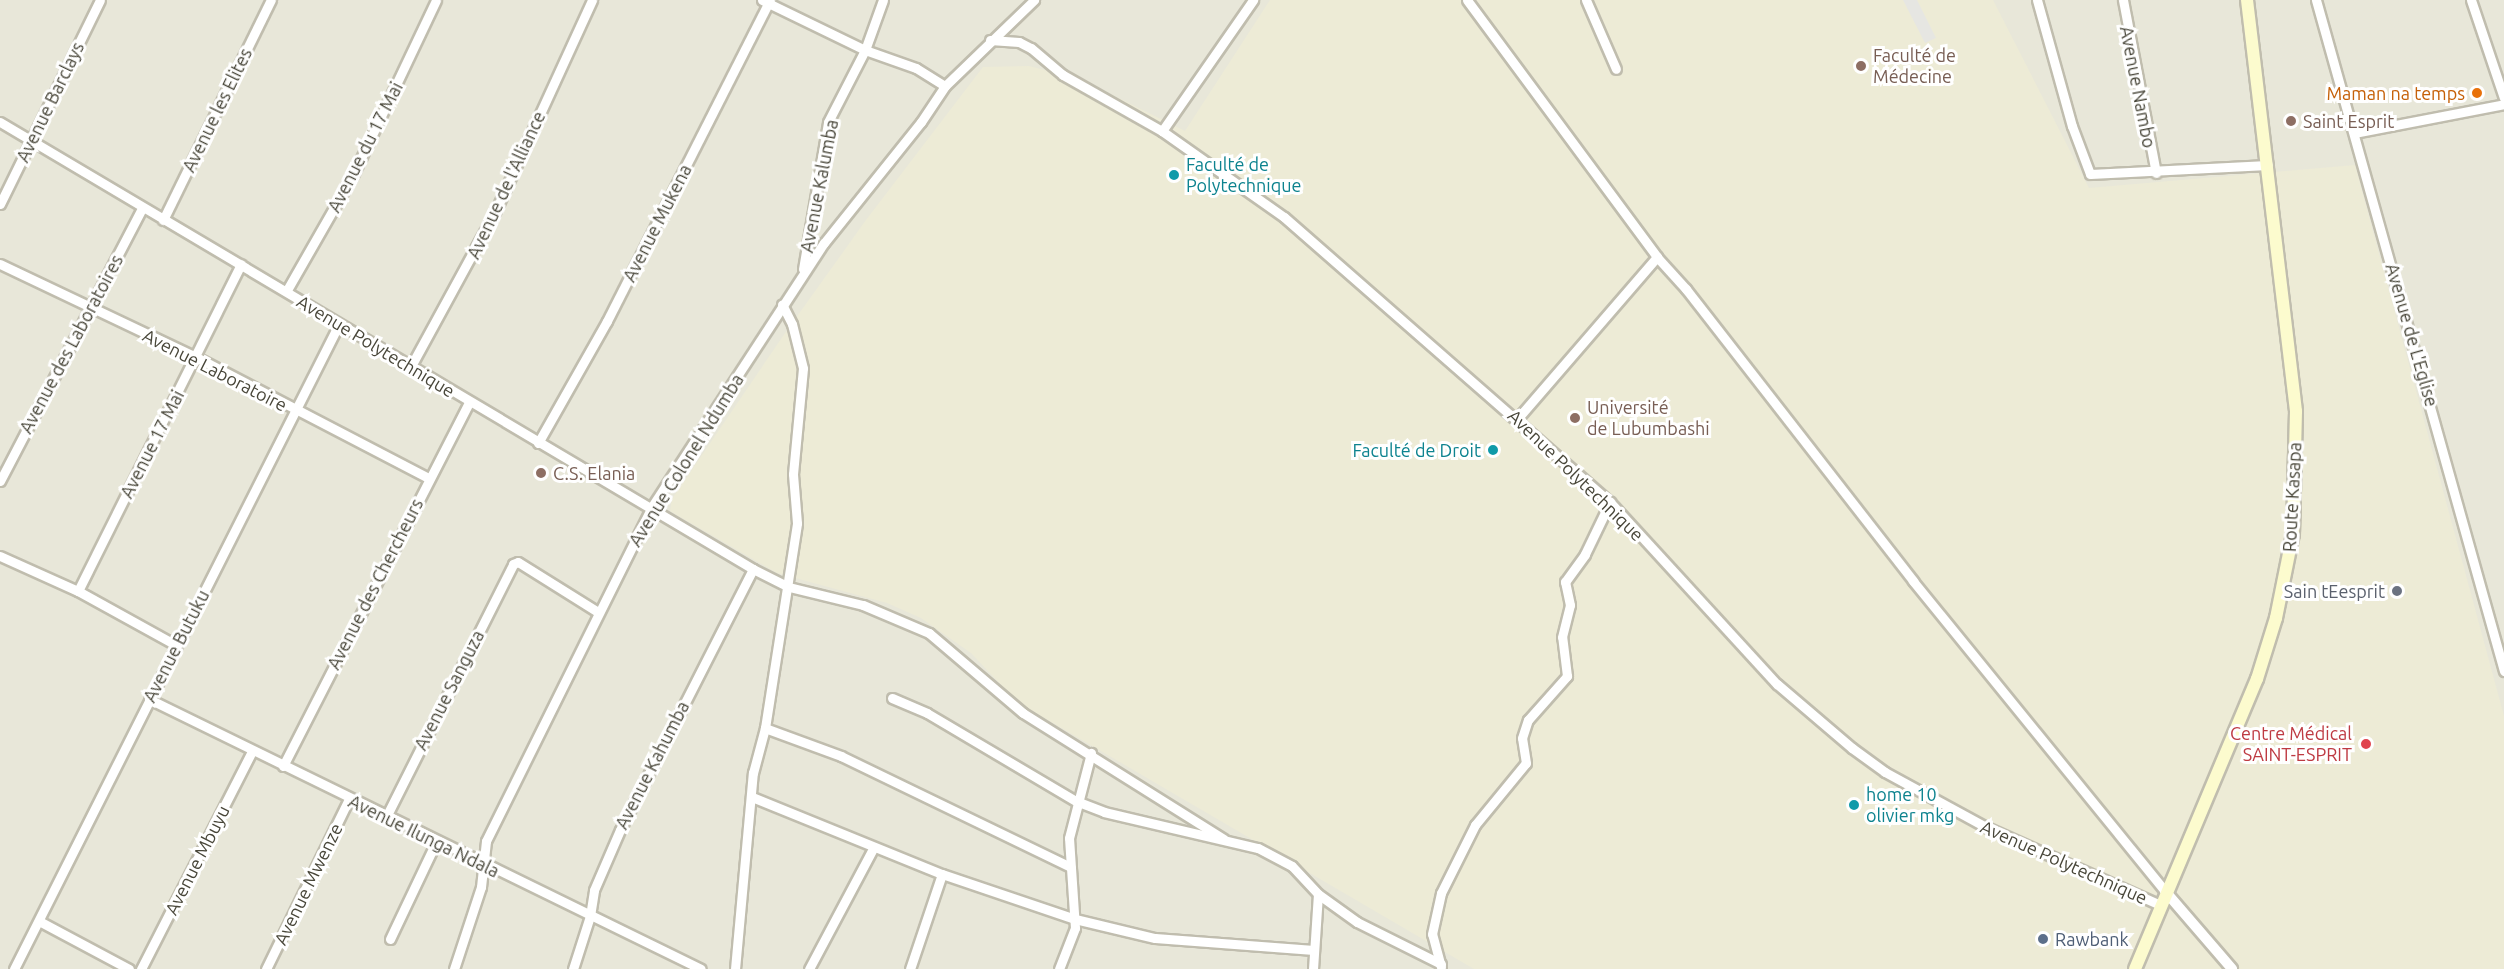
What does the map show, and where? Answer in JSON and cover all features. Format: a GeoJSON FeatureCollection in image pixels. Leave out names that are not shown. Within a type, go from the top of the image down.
{"type":"FeatureCollection","features":[{"type":"Feature","properties":{"kind":"main road","name":"Route Kasapa"},"geometry":{"type":"LineString","coordinates":[[2135,969],[2257,679],[2276,618],[2293,534],[2296,411],[2247,0]]}},
{"type":"Feature","properties":{"kind":"street","name":"Avenue Barclays"},"geometry":{"type":"LineString","coordinates":[[0,204],[100,0]]}},
{"type":"Feature","properties":{"kind":"street","name":"Avenue les Elites"},"geometry":{"type":"LineString","coordinates":[[163,219],[271,0]]}},
{"type":"Feature","properties":{"kind":"street","name":"Avenue du 17 Mai"},"geometry":{"type":"LineString","coordinates":[[286,290],[354,173],[436,0]]}},
{"type":"Feature","properties":{"kind":"street","name":"Avenue de l'Alliance"},"geometry":{"type":"LineString","coordinates":[[411,366],[495,212],[592,0]]}},
{"type":"Feature","properties":{"kind":"street","name":"Avenue Kalumba"},"geometry":{"type":"LineString","coordinates":[[802,274],[828,122],[865,50],[883,0]]}},
{"type":"Feature","properties":{"kind":"street","name":"Avenue Colonel Ndumba"},"geometry":{"type":"LineString","coordinates":[[454,969],[481,887],[481,865],[486,841],[651,508],[802,274],[945,86],[990,40],[1034,0]]}},
{"type":"Feature","properties":{"kind":"street"},"geometry":{"type":"LineString","coordinates":[[1162,131],[1253,0]]}},
{"type":"Feature","properties":{"kind":"street"},"geometry":{"type":"LineString","coordinates":[[1467,0],[1657,257],[1686,289],[1913,581],[2232,969]]}},
{"type":"Feature","properties":{"kind":"street"},"geometry":{"type":"LineString","coordinates":[[1586,0],[1616,69]]}},
{"type":"Feature","properties":{"kind":"street"},"geometry":{"type":"LineString","coordinates":[[2037,0],[2086,169],[2098,176],[2268,165]]}},
{"type":"Feature","properties":{"kind":"street","name":"Avenue Nambo"},"geometry":{"type":"LineString","coordinates":[[2123,0],[2156,173]]}},
{"type":"Feature","properties":{"kind":"street","name":"Avenue de L'Eglise"},"geometry":{"type":"LineString","coordinates":[[2316,0],[2504,671]]}},
{"type":"Feature","properties":{"kind":"street"},"geometry":{"type":"LineString","coordinates":[[2471,0],[2504,98]]}},
{"type":"Feature","properties":{"kind":"street"},"geometry":{"type":"LineString","coordinates":[[767,1],[865,50],[921,70],[945,86]]}},
{"type":"Feature","properties":{"kind":"street","name":"Avenue Mukena"},"geometry":{"type":"LineString","coordinates":[[538,443],[607,321],[767,1]]}},
{"type":"Feature","properties":{"kind":"street","name":"Avenue Polytechnique"},"geometry":{"type":"LineString","coordinates":[[990,40],[1019,42],[1063,75],[1162,131],[1284,217],[1518,418],[1610,502],[1777,684],[1852,748],[1885,772],[1986,827],[2160,905]]}},
{"type":"Feature","properties":{"kind":"street"},"geometry":{"type":"LineString","coordinates":[[2354,133],[2504,104]]}},
{"type":"Feature","properties":{"kind":"street","name":"Avenue Polytechnique"},"geometry":{"type":"LineString","coordinates":[[0,122],[753,569],[789,586],[863,605],[907,621],[960,657],[982,681],[1023,713],[1091,753],[1224,839]]}},
{"type":"Feature","properties":{"kind":"street","name":"Avenue des Laboratoires"},"geometry":{"type":"LineString","coordinates":[[0,481],[142,208]]}},
{"type":"Feature","properties":{"kind":"street"},"geometry":{"type":"LineString","coordinates":[[1518,418],[1657,257]]}},
{"type":"Feature","properties":{"kind":"street","name":"Avenue Laboratoire"},"geometry":{"type":"LineString","coordinates":[[0,264],[196,357],[295,411],[428,478]]}},
{"type":"Feature","properties":{"kind":"street","name":"Avenue 17 Mai"},"geometry":{"type":"LineString","coordinates":[[78,591],[241,264]]}},
{"type":"Feature","properties":{"kind":"street"},"geometry":{"type":"LineString","coordinates":[[735,969],[755,760],[765,728],[789,586],[797,523],[793,474],[804,374],[792,324],[782,304]]}},
{"type":"Feature","properties":{"kind":"street","name":"Avenue Butuku"},"geometry":{"type":"LineString","coordinates":[[14,969],[339,324]]}},
{"type":"Feature","properties":{"kind":"street","name":"Avenue des Chercheurs"},"geometry":{"type":"LineString","coordinates":[[283,766],[428,478],[469,402]]}},
{"type":"Feature","properties":{"kind":"street"},"geometry":{"type":"LineString","coordinates":[[1441,966],[1432,934],[1441,893],[1474,825],[1526,763],[1522,738],[1528,720],[1567,676],[1562,637],[1570,605],[1565,582],[1585,554],[1610,502]]}},
{"type":"Feature","properties":{"kind":"street"},"geometry":{"type":"LineString","coordinates":[[0,556],[78,591],[176,645]]}},
{"type":"Feature","properties":{"kind":"street","name":"Avenue Sanguza"},"geometry":{"type":"LineString","coordinates":[[386,817],[513,564],[518,562],[598,612]]}},
{"type":"Feature","properties":{"kind":"street","name":"Avenue Kahumba"},"geometry":{"type":"LineString","coordinates":[[573,969],[590,916],[594,890],[620,830],[753,569]]}},
{"type":"Feature","properties":{"kind":"street"},"geometry":{"type":"LineString","coordinates":[[892,698],[927,713],[1076,801],[1104,812],[1258,848],[1292,866],[1318,894],[1357,922],[1441,966]]}},
{"type":"Feature","properties":{"kind":"street","name":"Avenue Ilunga Ndala"},"geometry":{"type":"LineString","coordinates":[[149,699],[687,966],[701,969]]}},
{"type":"Feature","properties":{"kind":"street"},"geometry":{"type":"LineString","coordinates":[[765,728],[841,756],[1071,867]]}},
{"type":"Feature","properties":{"kind":"street","name":"Avenue Mbuyu"},"geometry":{"type":"LineString","coordinates":[[141,969],[252,751]]}},
{"type":"Feature","properties":{"kind":"street"},"geometry":{"type":"LineString","coordinates":[[1059,969],[1075,919],[1068,844],[1076,801],[1091,753]]}},
{"type":"Feature","properties":{"kind":"street"},"geometry":{"type":"LineString","coordinates":[[752,797],[942,874],[1075,919],[1155,938],[1314,950]]}},
{"type":"Feature","properties":{"kind":"street","name":"Avenue Mwenze"},"geometry":{"type":"LineString","coordinates":[[266,969],[349,799]]}},
{"type":"Feature","properties":{"kind":"street"},"geometry":{"type":"LineString","coordinates":[[390,939],[436,842]]}},
{"type":"Feature","properties":{"kind":"street"},"geometry":{"type":"LineString","coordinates":[[809,969],[874,847]]}},
{"type":"Feature","properties":{"kind":"street"},"geometry":{"type":"LineString","coordinates":[[910,969],[942,874]]}},
{"type":"Feature","properties":{"kind":"street"},"geometry":{"type":"LineString","coordinates":[[1313,969],[1318,894]]}},
{"type":"Feature","properties":{"kind":"street"},"geometry":{"type":"LineString","coordinates":[[39,921],[129,969]]}},
{"type":"Feature","properties":{"kind":"shaded area"},"geometry":{"type":"Polygon","coordinates":[[[0,0],[2504,0],[2504,969],[0,969],[0,0]]]}},
{"type":"Feature","properties":{"kind":"shaded area","name":"Université de Lubumbashi"},"geometry":{"type":"Polygon","coordinates":[[[1270,0],[1993,0],[2089,188],[2355,165],[2504,716],[2504,969],[1474,969],[1017,702],[971,653],[921,618],[887,603],[777,573],[670,511],[672,499],[783,336],[866,220],[983,67],[1029,66],[1082,80],[1185,131],[1270,0]]]}},
{"type":"Feature","properties":{"kind":"shaded area"},"geometry":{"type":"Polygon","coordinates":[[[1903,0],[1917,0],[1936,38],[1925,43],[1903,0]]]}},
{"type":"Feature","properties":{"kind":"place","name":"Faculté de Médecine"},"geometry":{"type":"Point","coordinates":[1861,66]}},
{"type":"Feature","properties":{"kind":"place","name":"Maman na temps"},"geometry":{"type":"Point","coordinates":[2477,93]}},
{"type":"Feature","properties":{"kind":"place","name":"Saint Esprit"},"geometry":{"type":"Point","coordinates":[2291,121]}},
{"type":"Feature","properties":{"kind":"place","name":"Faculté de Polytechnique"},"geometry":{"type":"Point","coordinates":[1174,175]}},
{"type":"Feature","properties":{"kind":"place","name":"Université de Lubumbashi"},"geometry":{"type":"Point","coordinates":[1575,418]}},
{"type":"Feature","properties":{"kind":"place","name":"Faculté de Droit"},"geometry":{"type":"Point","coordinates":[1493,450]}},
{"type":"Feature","properties":{"kind":"place","name":"C.S. Elania"},"geometry":{"type":"Point","coordinates":[541,473]}},
{"type":"Feature","properties":{"kind":"place","name":"Sain tEesprit"},"geometry":{"type":"Point","coordinates":[2397,591]}},
{"type":"Feature","properties":{"kind":"place","name":"Centre Médical SAINT-ESPRIT"},"geometry":{"type":"Point","coordinates":[2366,744]}},
{"type":"Feature","properties":{"kind":"place","name":"home 10 olivier mkg"},"geometry":{"type":"Point","coordinates":[1854,805]}},
{"type":"Feature","properties":{"kind":"place","name":"Rawbank"},"geometry":{"type":"Point","coordinates":[2043,939]}}]}
